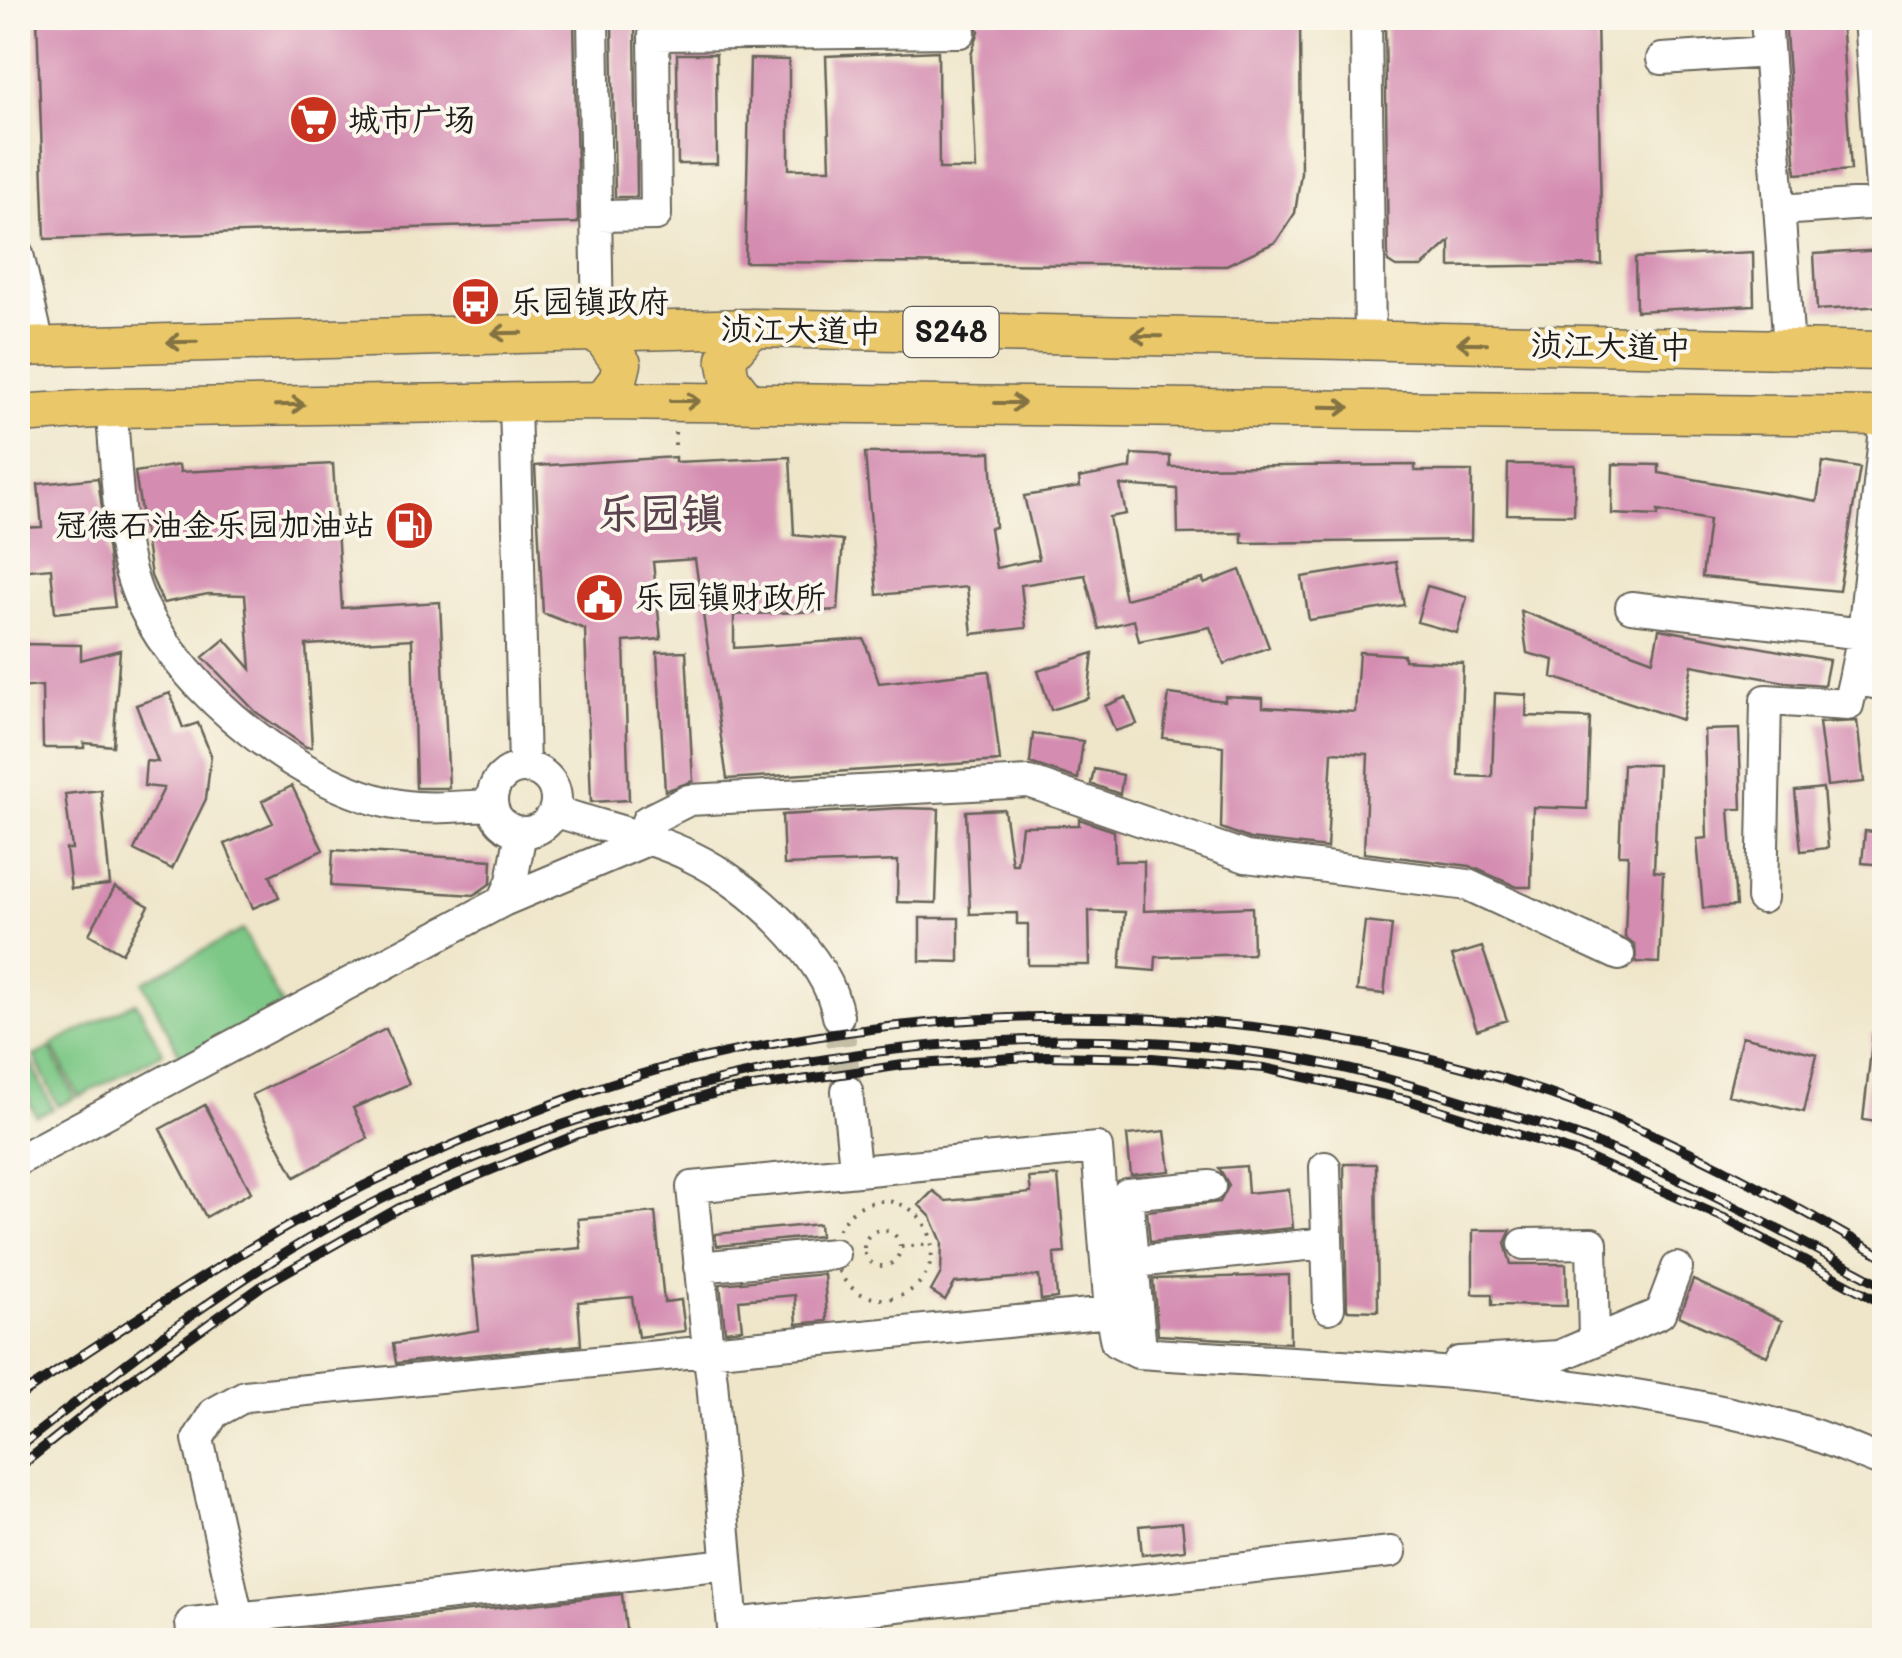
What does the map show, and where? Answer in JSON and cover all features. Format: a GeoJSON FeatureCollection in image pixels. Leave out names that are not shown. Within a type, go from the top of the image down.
{"type":"FeatureCollection","features":[{"type":"Feature","properties":{"kind":"main road","name":"浈江大道中"},"geometry":{"type":"LineString","coordinates":[[28,346],[752,328],[1884,352]]}},
{"type":"Feature","properties":{"kind":"main road"},"geometry":{"type":"LineString","coordinates":[[747,401],[730,380],[726,359],[752,328]]}},
{"type":"Feature","properties":{"kind":"main road"},"geometry":{"type":"LineString","coordinates":[[598,331],[622,364],[620,376],[602,401]]}},
{"type":"Feature","properties":{"kind":"main road","name":"浈江大道中"},"geometry":{"type":"LineString","coordinates":[[18,414],[111,408],[747,401],[1884,416]]}},
{"type":"Feature","properties":{"kind":"street"},"geometry":{"type":"LineString","coordinates":[[593,18],[598,331]]}},
{"type":"Feature","properties":{"kind":"street"},"geometry":{"type":"LineString","coordinates":[[1366,18],[1370,341]]}},
{"type":"Feature","properties":{"kind":"street"},"geometry":{"type":"LineString","coordinates":[[1766,18],[1789,349]]}},
{"type":"Feature","properties":{"kind":"street"},"geometry":{"type":"LineString","coordinates":[[1779,210],[1882,203],[1869,18]]}},
{"type":"Feature","properties":{"kind":"street"},"geometry":{"type":"LineString","coordinates":[[597,216],[656,215],[654,34],[960,32]]}},
{"type":"Feature","properties":{"kind":"street"},"geometry":{"type":"LineString","coordinates":[[1662,60],[1768,52]]}},
{"type":"Feature","properties":{"kind":"street"},"geometry":{"type":"LineString","coordinates":[[18,254],[28,346]]}},
{"type":"Feature","properties":{"kind":"street"},"geometry":{"type":"LineString","coordinates":[[515,402],[524,767]]}},
{"type":"Feature","properties":{"kind":"street"},"geometry":{"type":"LineString","coordinates":[[111,408],[127,551],[141,603],[182,664],[224,710],[316,775],[361,792],[398,805],[492,805]]}},
{"type":"Feature","properties":{"kind":"street"},"geometry":{"type":"LineString","coordinates":[[1762,898],[1766,700],[1848,705],[1863,634],[1884,438]]}},
{"type":"Feature","properties":{"kind":"street"},"geometry":{"type":"LineString","coordinates":[[1631,607],[1863,634]]}},
{"type":"Feature","properties":{"kind":"street"},"geometry":{"type":"LineString","coordinates":[[1854,679],[1884,685]]}},
{"type":"Feature","properties":{"kind":"street"},"geometry":{"type":"LineString","coordinates":[[524,767],[551,782],[554,812],[540,827],[521,832],[502,824],[492,805],[492,793],[503,774],[524,767]]}},
{"type":"Feature","properties":{"kind":"street"},"geometry":{"type":"LineString","coordinates":[[645,842],[647,821],[689,800],[1029,782],[1246,857],[1468,885],[1619,955]]}},
{"type":"Feature","properties":{"kind":"street"},"geometry":{"type":"LineString","coordinates":[[554,812],[692,856],[740,888],[815,959],[835,997],[838,1016]]}},
{"type":"Feature","properties":{"kind":"street"},"geometry":{"type":"LineString","coordinates":[[502,902],[512,881],[521,832]]}},
{"type":"Feature","properties":{"kind":"street"},"geometry":{"type":"LineString","coordinates":[[18,1160],[502,902],[645,842]]}},
{"type":"Feature","properties":{"kind":"street"},"geometry":{"type":"LineString","coordinates":[[847,1091],[855,1168]]}},
{"type":"Feature","properties":{"kind":"street"},"geometry":{"type":"LineString","coordinates":[[1140,1339],[1120,1264],[1097,1148],[855,1168],[692,1187],[734,1632],[1391,1552]]}},
{"type":"Feature","properties":{"kind":"street"},"geometry":{"type":"LineString","coordinates":[[1325,1167],[1329,1308]]}},
{"type":"Feature","properties":{"kind":"street"},"geometry":{"type":"LineString","coordinates":[[1210,1186],[1127,1194],[1120,1264],[1110,1312],[1116,1342],[1138,1354],[1371,1368],[1609,1391],[1800,1430],[1884,1462]]}},
{"type":"Feature","properties":{"kind":"street"},"geometry":{"type":"LineString","coordinates":[[1120,1264],[1327,1243]]}},
{"type":"Feature","properties":{"kind":"street"},"geometry":{"type":"LineString","coordinates":[[1524,1244],[1592,1243],[1594,1340]]}},
{"type":"Feature","properties":{"kind":"street"},"geometry":{"type":"LineString","coordinates":[[699,1267],[834,1254]]}},
{"type":"Feature","properties":{"kind":"street"},"geometry":{"type":"LineString","coordinates":[[1371,1368],[1559,1356],[1660,1313],[1677,1268]]}},
{"type":"Feature","properties":{"kind":"street"},"geometry":{"type":"LineString","coordinates":[[238,1618],[198,1439],[214,1413],[246,1396],[1110,1312]]}},
{"type":"Feature","properties":{"kind":"street"},"geometry":{"type":"LineString","coordinates":[[193,1640],[191,1622],[728,1564]]}},
{"type":"Feature","properties":{"kind":"path"},"geometry":{"type":"LineString","coordinates":[[886,1200],[914,1211],[924,1223],[932,1244],[929,1268],[922,1281],[896,1298],[865,1296],[852,1288],[841,1276],[834,1254],[836,1232],[844,1218],[870,1201],[886,1200]]}},
{"type":"Feature","properties":{"kind":"path"},"geometry":{"type":"LineString","coordinates":[[880,1230],[896,1237],[900,1247],[896,1261],[880,1267],[866,1257],[864,1248],[872,1233],[880,1230]]}},
{"type":"Feature","properties":{"kind":"path"},"geometry":{"type":"LineString","coordinates":[[900,1247],[932,1244]]}},
{"type":"Feature","properties":{"kind":"green space"},"geometry":{"type":"Polygon","coordinates":[[[243,930],[282,1006],[182,1059],[143,982],[243,930]]]}},
{"type":"Feature","properties":{"kind":"green space"},"geometry":{"type":"Polygon","coordinates":[[[136,1002],[163,1053],[79,1097],[52,1045],[136,1002]]]}},
{"type":"Feature","properties":{"kind":"green space"},"geometry":{"type":"Polygon","coordinates":[[[50,1048],[75,1098],[58,1106],[34,1056],[50,1048]]]}},
{"type":"Feature","properties":{"kind":"green space"},"geometry":{"type":"Polygon","coordinates":[[[29,1059],[53,1109],[36,1116],[18,1079],[18,1064],[29,1059]]]}},
{"type":"Feature","properties":{"kind":"building","name":"城市广场"},"geometry":{"type":"Polygon","coordinates":[[[37,18],[574,18],[578,223],[45,239],[37,18]]]}},
{"type":"Feature","properties":{"kind":"building"},"geometry":{"type":"Polygon","coordinates":[[[971,18],[1300,18],[1301,173],[1295,213],[1276,242],[1224,266],[745,262],[750,59],[789,60],[789,169],[830,169],[826,56],[938,51],[939,169],[976,169],[971,55],[979,31],[971,18]]]}},
{"type":"Feature","properties":{"kind":"building"},"geometry":{"type":"Polygon","coordinates":[[[1385,18],[1597,18],[1602,265],[1450,267],[1450,241],[1422,267],[1396,267],[1388,262],[1385,18]]]}},
{"type":"Feature","properties":{"kind":"building"},"geometry":{"type":"Polygon","coordinates":[[[1785,18],[1841,18],[1851,170],[1796,174],[1785,18]]]}},
{"type":"Feature","properties":{"kind":"building"},"geometry":{"type":"Polygon","coordinates":[[[635,22],[637,197],[615,197],[612,24],[635,22]]]}},
{"type":"Feature","properties":{"kind":"building"},"geometry":{"type":"Polygon","coordinates":[[[677,54],[716,54],[717,164],[678,164],[677,54]]]}},
{"type":"Feature","properties":{"kind":"building"},"geometry":{"type":"Polygon","coordinates":[[[1884,250],[1884,306],[1817,310],[1814,254],[1884,250]]]}},
{"type":"Feature","properties":{"kind":"building"},"geometry":{"type":"Polygon","coordinates":[[[1753,252],[1754,305],[1636,311],[1635,258],[1753,252]]]}},
{"type":"Feature","properties":{"kind":"building"},"geometry":{"type":"Polygon","coordinates":[[[991,452],[995,527],[990,528],[996,568],[1039,559],[1024,496],[1080,487],[1079,478],[1131,468],[1132,454],[1170,456],[1170,467],[1415,465],[1415,471],[1472,471],[1471,540],[1242,543],[1242,533],[1178,534],[1177,489],[1120,485],[1126,514],[1109,517],[1125,599],[1203,579],[1204,584],[1240,570],[1269,647],[1224,664],[1210,627],[1139,641],[1134,620],[1099,629],[1085,575],[1021,585],[1026,628],[972,634],[967,587],[877,595],[865,453],[991,452]]]}},
{"type":"Feature","properties":{"kind":"building"},"geometry":{"type":"Polygon","coordinates":[[[675,457],[675,462],[790,457],[794,535],[843,540],[838,610],[734,615],[734,648],[864,639],[879,683],[989,671],[1000,761],[727,779],[695,559],[653,562],[661,639],[624,642],[629,800],[591,802],[585,629],[543,613],[535,466],[675,457]]]}},
{"type":"Feature","properties":{"kind":"building"},"geometry":{"type":"Polygon","coordinates":[[[1823,462],[1860,468],[1839,591],[1702,577],[1709,520],[1658,511],[1658,516],[1612,514],[1613,464],[1659,465],[1659,473],[1817,501],[1823,462]]]}},
{"type":"Feature","properties":{"kind":"building"},"geometry":{"type":"Polygon","coordinates":[[[333,464],[342,608],[440,602],[449,788],[416,788],[412,639],[306,645],[312,747],[306,747],[256,712],[203,657],[225,639],[251,669],[245,595],[208,594],[163,603],[151,576],[135,472],[179,465],[180,472],[333,464]]]}},
{"type":"Feature","properties":{"kind":"building"},"geometry":{"type":"Polygon","coordinates":[[[1508,464],[1575,465],[1574,515],[1507,514],[1508,464]]]}},
{"type":"Feature","properties":{"kind":"building"},"geometry":{"type":"Polygon","coordinates":[[[98,478],[115,607],[55,613],[51,568],[18,571],[18,528],[42,527],[38,484],[98,478]]]}},
{"type":"Feature","properties":{"kind":"building"},"geometry":{"type":"Polygon","coordinates":[[[1396,562],[1404,605],[1309,620],[1302,577],[1396,562]]]}},
{"type":"Feature","properties":{"kind":"building"},"geometry":{"type":"Polygon","coordinates":[[[1427,586],[1467,597],[1457,633],[1417,622],[1427,586]]]}},
{"type":"Feature","properties":{"kind":"building"},"geometry":{"type":"Polygon","coordinates":[[[1521,611],[1653,660],[1659,629],[1829,660],[1824,685],[1692,665],[1682,720],[1552,677],[1554,660],[1527,653],[1521,611]]]}},
{"type":"Feature","properties":{"kind":"building"},"geometry":{"type":"Polygon","coordinates":[[[18,644],[81,645],[81,660],[120,650],[113,746],[84,743],[84,748],[43,748],[42,686],[18,688],[18,644]]]}},
{"type":"Feature","properties":{"kind":"building"},"geometry":{"type":"Polygon","coordinates":[[[686,651],[693,781],[665,791],[657,652],[686,651]]]}},
{"type":"Feature","properties":{"kind":"building"},"geometry":{"type":"Polygon","coordinates":[[[1359,652],[1404,655],[1404,660],[1463,663],[1459,776],[1492,777],[1495,693],[1527,695],[1526,716],[1590,718],[1587,809],[1533,807],[1531,887],[1517,887],[1470,866],[1364,853],[1368,754],[1332,752],[1327,848],[1250,839],[1221,828],[1223,746],[1163,738],[1169,694],[1225,701],[1225,696],[1263,698],[1263,707],[1355,712],[1359,652]]]}},
{"type":"Feature","properties":{"kind":"building"},"geometry":{"type":"Polygon","coordinates":[[[1093,653],[1088,698],[1051,710],[1038,671],[1093,653]]]}},
{"type":"Feature","properties":{"kind":"building"},"geometry":{"type":"Polygon","coordinates":[[[170,693],[183,728],[198,723],[211,755],[206,799],[172,869],[134,850],[164,788],[144,786],[146,761],[158,762],[136,705],[170,693]]]}},
{"type":"Feature","properties":{"kind":"building"},"geometry":{"type":"Polygon","coordinates":[[[1126,697],[1137,724],[1115,731],[1105,706],[1126,697]]]}},
{"type":"Feature","properties":{"kind":"building"},"geometry":{"type":"Polygon","coordinates":[[[1857,721],[1864,782],[1827,786],[1819,723],[1857,721]]]}},
{"type":"Feature","properties":{"kind":"building"},"geometry":{"type":"Polygon","coordinates":[[[1739,729],[1742,809],[1729,809],[1736,906],[1703,908],[1697,839],[1707,838],[1704,730],[1739,729]]]}},
{"type":"Feature","properties":{"kind":"building"},"geometry":{"type":"Polygon","coordinates":[[[1033,734],[1083,741],[1078,779],[1030,763],[1033,734]]]}},
{"type":"Feature","properties":{"kind":"building"},"geometry":{"type":"Polygon","coordinates":[[[1623,764],[1658,765],[1654,871],[1663,872],[1659,963],[1636,962],[1635,945],[1625,937],[1628,855],[1619,855],[1623,764]]]}},
{"type":"Feature","properties":{"kind":"building"},"geometry":{"type":"Polygon","coordinates":[[[1094,769],[1123,775],[1120,794],[1091,784],[1094,769]]]}},
{"type":"Feature","properties":{"kind":"building"},"geometry":{"type":"Polygon","coordinates":[[[292,786],[323,850],[270,875],[279,897],[253,908],[225,844],[273,823],[262,801],[292,786]]]}},
{"type":"Feature","properties":{"kind":"building"},"geometry":{"type":"Polygon","coordinates":[[[1823,788],[1828,848],[1801,851],[1795,791],[1823,788]]]}},
{"type":"Feature","properties":{"kind":"building"},"geometry":{"type":"Polygon","coordinates":[[[101,790],[110,885],[71,889],[66,849],[72,849],[65,794],[101,790]]]}},
{"type":"Feature","properties":{"kind":"building"},"geometry":{"type":"Polygon","coordinates":[[[939,809],[936,903],[897,902],[898,861],[784,865],[782,815],[939,809]]]}},
{"type":"Feature","properties":{"kind":"building"},"geometry":{"type":"Polygon","coordinates":[[[1004,809],[1012,864],[1017,864],[1022,826],[1079,825],[1079,819],[1114,831],[1115,861],[1144,861],[1144,911],[1252,907],[1253,954],[1156,957],[1155,971],[1120,968],[1125,912],[1089,911],[1090,965],[1028,965],[1028,924],[1017,924],[1017,913],[970,914],[966,811],[1004,809]]]}},
{"type":"Feature","properties":{"kind":"building"},"geometry":{"type":"Polygon","coordinates":[[[1865,831],[1884,833],[1884,865],[1862,863],[1865,831]]]}},
{"type":"Feature","properties":{"kind":"building"},"geometry":{"type":"Polygon","coordinates":[[[333,850],[492,860],[491,883],[474,895],[331,886],[333,850]]]}},
{"type":"Feature","properties":{"kind":"building"},"geometry":{"type":"Polygon","coordinates":[[[115,887],[149,906],[122,953],[89,934],[115,887]]]}},
{"type":"Feature","properties":{"kind":"building"},"geometry":{"type":"Polygon","coordinates":[[[920,918],[959,918],[959,962],[920,961],[920,918]]]}},
{"type":"Feature","properties":{"kind":"building"},"geometry":{"type":"Polygon","coordinates":[[[1365,922],[1392,925],[1384,994],[1357,991],[1365,922]]]}},
{"type":"Feature","properties":{"kind":"building"},"geometry":{"type":"Polygon","coordinates":[[[1482,947],[1507,1020],[1477,1030],[1452,956],[1482,947]]]}},
{"type":"Feature","properties":{"kind":"building"},"geometry":{"type":"Polygon","coordinates":[[[386,1029],[409,1084],[353,1108],[368,1138],[295,1177],[252,1095],[386,1029]]]}},
{"type":"Feature","properties":{"kind":"building"},"geometry":{"type":"Polygon","coordinates":[[[1873,1033],[1884,1034],[1884,1123],[1863,1120],[1873,1033]]]}},
{"type":"Feature","properties":{"kind":"building"},"geometry":{"type":"Polygon","coordinates":[[[1742,1036],[1817,1054],[1804,1112],[1728,1095],[1742,1036]]]}},
{"type":"Feature","properties":{"kind":"building"},"geometry":{"type":"Polygon","coordinates":[[[205,1105],[251,1192],[206,1217],[160,1129],[205,1105]]]}},
{"type":"Feature","properties":{"kind":"building"},"geometry":{"type":"Polygon","coordinates":[[[1165,1131],[1170,1171],[1131,1175],[1127,1135],[1165,1131]]]}},
{"type":"Feature","properties":{"kind":"building"},"geometry":{"type":"Polygon","coordinates":[[[1344,1164],[1376,1164],[1378,1311],[1347,1310],[1344,1164]]]}},
{"type":"Feature","properties":{"kind":"building"},"geometry":{"type":"Polygon","coordinates":[[[1246,1166],[1248,1193],[1289,1189],[1293,1228],[1150,1242],[1147,1211],[1220,1202],[1229,1185],[1219,1168],[1246,1166]]]}},
{"type":"Feature","properties":{"kind":"building"},"geometry":{"type":"Polygon","coordinates":[[[1058,1176],[1065,1253],[1054,1254],[1057,1298],[1041,1300],[1039,1276],[955,1283],[945,1300],[931,1291],[941,1273],[942,1242],[931,1217],[919,1205],[933,1191],[946,1201],[1031,1193],[1029,1178],[1058,1176]]]}},
{"type":"Feature","properties":{"kind":"building"},"geometry":{"type":"Polygon","coordinates":[[[655,1212],[664,1302],[681,1300],[685,1331],[638,1337],[632,1297],[578,1302],[581,1345],[396,1363],[393,1344],[479,1330],[472,1258],[581,1248],[578,1219],[655,1212]]]}},
{"type":"Feature","properties":{"kind":"building"},"geometry":{"type":"Polygon","coordinates":[[[819,1224],[820,1236],[717,1246],[715,1234],[819,1224]]]}},
{"type":"Feature","properties":{"kind":"building"},"geometry":{"type":"Polygon","coordinates":[[[1473,1230],[1511,1230],[1505,1243],[1511,1264],[1566,1264],[1567,1306],[1492,1305],[1492,1294],[1473,1294],[1473,1230]]]}},
{"type":"Feature","properties":{"kind":"building"},"geometry":{"type":"Polygon","coordinates":[[[824,1274],[827,1321],[797,1324],[795,1295],[739,1300],[742,1329],[725,1331],[720,1284],[824,1274]]]}},
{"type":"Feature","properties":{"kind":"building"},"geometry":{"type":"Polygon","coordinates":[[[1289,1275],[1290,1343],[1158,1335],[1153,1279],[1289,1275]]]}},
{"type":"Feature","properties":{"kind":"building"},"geometry":{"type":"Polygon","coordinates":[[[1693,1280],[1782,1321],[1767,1356],[1679,1316],[1693,1280]]]}},
{"type":"Feature","properties":{"kind":"building"},"geometry":{"type":"Polygon","coordinates":[[[1182,1522],[1185,1550],[1142,1555],[1139,1526],[1182,1522]]]}},
{"type":"Feature","properties":{"kind":"building"},"geometry":{"type":"Polygon","coordinates":[[[622,1594],[627,1640],[308,1640],[307,1629],[622,1594]]]}},
{"type":"Feature","properties":{"kind":"tunnel"},"geometry":{"type":"LineString","coordinates":[[838,1016],[847,1091]]}},
{"type":"Feature","properties":{"kind":"railway"},"geometry":{"type":"LineString","coordinates":[[18,1397],[194,1282],[285,1228],[378,1179],[498,1126],[582,1093],[708,1057],[817,1036],[928,1023],[1040,1017],[1153,1019],[1264,1028],[1375,1046],[1483,1073],[1589,1108],[1702,1158],[1884,1257]]}},
{"type":"Feature","properties":{"kind":"railway"},"geometry":{"type":"LineString","coordinates":[[18,1448],[246,1278],[394,1193],[496,1149],[601,1112],[709,1083],[818,1060],[928,1046],[1040,1040],[1151,1042],[1262,1053],[1376,1076],[1549,1126],[1624,1155],[1737,1208],[1884,1286]]}},
{"type":"Feature","properties":{"kind":"railway"},"geometry":{"type":"LineString","coordinates":[[18,1468],[112,1393],[263,1285],[399,1208],[578,1134],[719,1092],[903,1065],[1046,1056],[1152,1058],[1264,1068],[1408,1100],[1577,1153],[1724,1218],[1884,1304]]}},
{"type":"Feature","properties":{"kind":"place","name":"城市广场"},"geometry":{"type":"Point","coordinates":[313,120]}},
{"type":"Feature","properties":{"kind":"place","name":"乐园镇政府"},"geometry":{"type":"Point","coordinates":[475,302]}},
{"type":"Feature","properties":{"kind":"place","name":"冠德石油金乐园加油站"},"geometry":{"type":"Point","coordinates":[410,525]}},
{"type":"Feature","properties":{"kind":"place","name":"乐园镇财政所"},"geometry":{"type":"Point","coordinates":[599,597]}},
{"type":"Feature","properties":{"kind":"district","name":"乐园镇"},"geometry":{"type":"Point","coordinates":[660,513]}}]}
